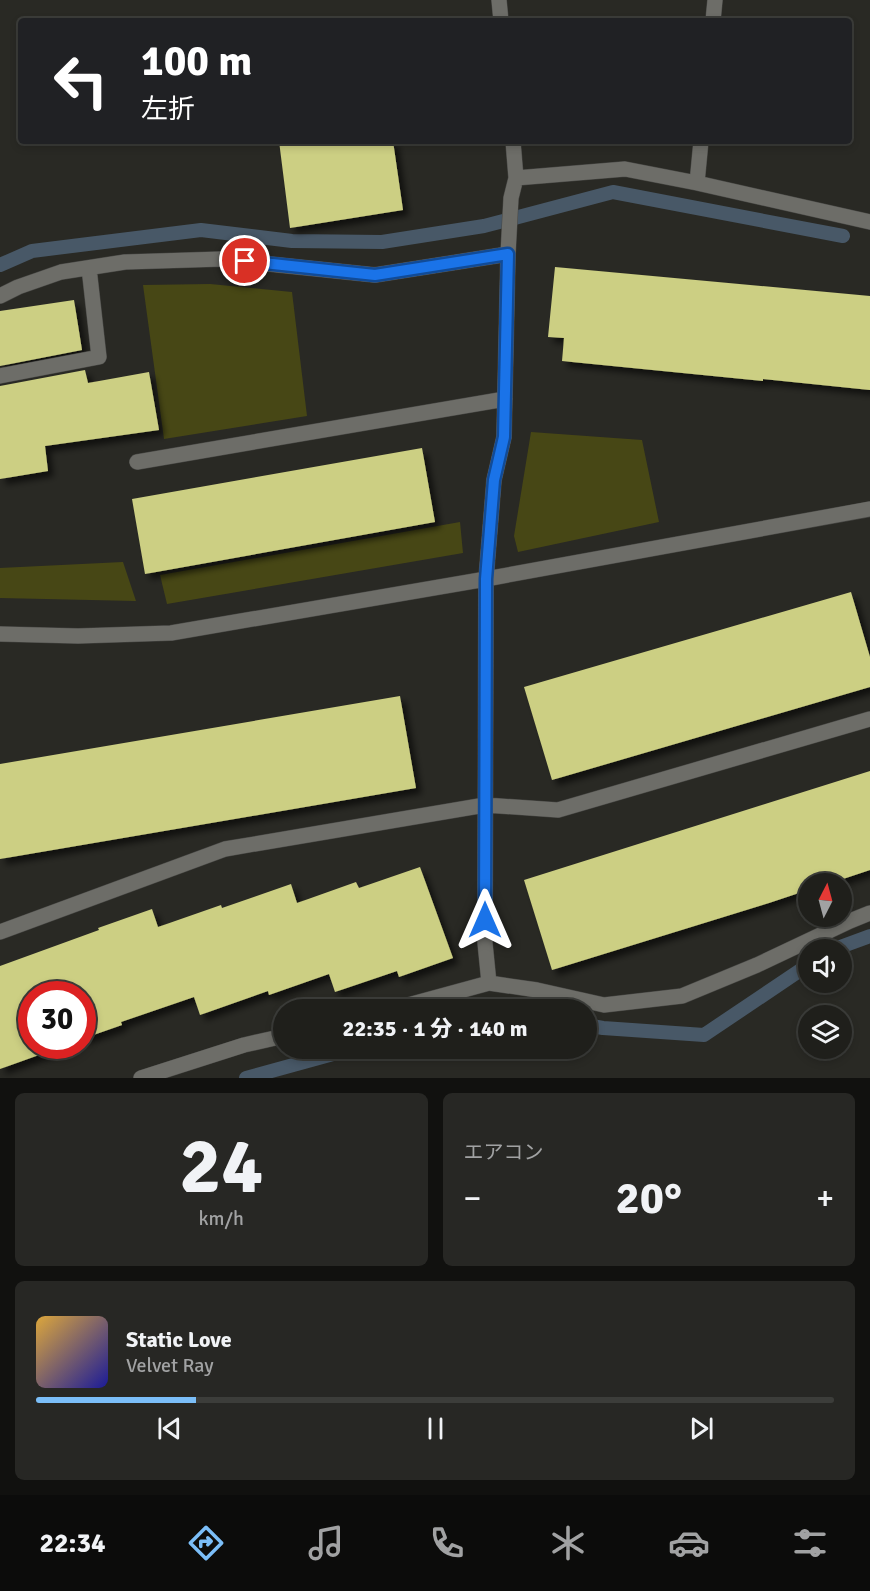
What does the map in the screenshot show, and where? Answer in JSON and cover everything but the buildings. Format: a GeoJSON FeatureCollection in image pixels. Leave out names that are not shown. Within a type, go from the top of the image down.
{"type":"FeatureCollection","features":[{"type":"Feature","properties":{"kind":"street"},"geometry":{"type":"LineString","coordinates":[[500,0],[501,18]]}},
{"type":"Feature","properties":{"kind":"street"},"geometry":{"type":"LineString","coordinates":[[712,18],[715,0]]}},
{"type":"Feature","properties":{"kind":"street"},"geometry":{"type":"LineString","coordinates":[[489,983],[485,943],[486,579],[494,480],[504,437],[508,254],[511,198],[516,178],[513,144]]}},
{"type":"Feature","properties":{"kind":"street"},"geometry":{"type":"LineString","coordinates":[[697,183],[701,144]]}},
{"type":"Feature","properties":{"kind":"street"},"geometry":{"type":"LineString","coordinates":[[516,178],[626,169],[870,222]]}},
{"type":"Feature","properties":{"kind":"street"},"geometry":{"type":"LineString","coordinates":[[0,296],[61,272],[125,262],[222,258],[375,275],[508,254]]}},
{"type":"Feature","properties":{"kind":"street"},"geometry":{"type":"LineString","coordinates":[[0,376],[99,357],[89,268]]}},
{"type":"Feature","properties":{"kind":"street"},"geometry":{"type":"LineString","coordinates":[[137,462],[505,399]]}},
{"type":"Feature","properties":{"kind":"street"},"geometry":{"type":"LineString","coordinates":[[0,634],[78,636],[171,633],[486,579],[870,509]]}},
{"type":"Feature","properties":{"kind":"street"},"geometry":{"type":"LineString","coordinates":[[0,932],[225,849],[485,805],[558,810],[870,719]]}},
{"type":"Feature","properties":{"kind":"street"},"geometry":{"type":"LineString","coordinates":[[430,999],[489,983],[537,990],[604,1005],[682,996],[870,914]]}},
{"type":"Feature","properties":{"kind":"street"},"geometry":{"type":"LineString","coordinates":[[141,1078],[244,1045],[273,1038]]}},
{"type":"Feature","properties":{"kind":"shaded area"},"geometry":{"type":"Polygon","coordinates":[[[210,284],[292,292],[307,416],[164,439],[143,285],[210,284]]]}},
{"type":"Feature","properties":{"kind":"shaded area"},"geometry":{"type":"Polygon","coordinates":[[[531,432],[642,440],[659,522],[518,552],[514,536],[531,432]]]}},
{"type":"Feature","properties":{"kind":"shaded area"},"geometry":{"type":"Polygon","coordinates":[[[460,522],[463,553],[167,604],[160,575],[460,522]]]}},
{"type":"Feature","properties":{"kind":"shaded area"},"geometry":{"type":"Polygon","coordinates":[[[123,562],[136,601],[0,598],[0,568],[123,562]]]}},
{"type":"Feature","properties":{"kind":"waterway"},"geometry":{"type":"LineString","coordinates":[[0,265],[32,251],[201,230],[292,241],[382,242],[484,226],[613,192],[843,236]]}},
{"type":"Feature","properties":{"kind":"waterway"},"geometry":{"type":"LineString","coordinates":[[852,943],[870,936]]}},
{"type":"Feature","properties":{"kind":"waterway"},"geometry":{"type":"LineString","coordinates":[[597,1027],[704,1035],[798,972]]}},
{"type":"Feature","properties":{"kind":"waterway"},"geometry":{"type":"LineString","coordinates":[[246,1078],[315,1059]]}},
{"type":"Feature","properties":{"kind":"route"},"geometry":{"type":"LineString","coordinates":[[245,261],[375,275],[508,254],[504,437],[494,480],[486,579],[485,920]]}}]}
